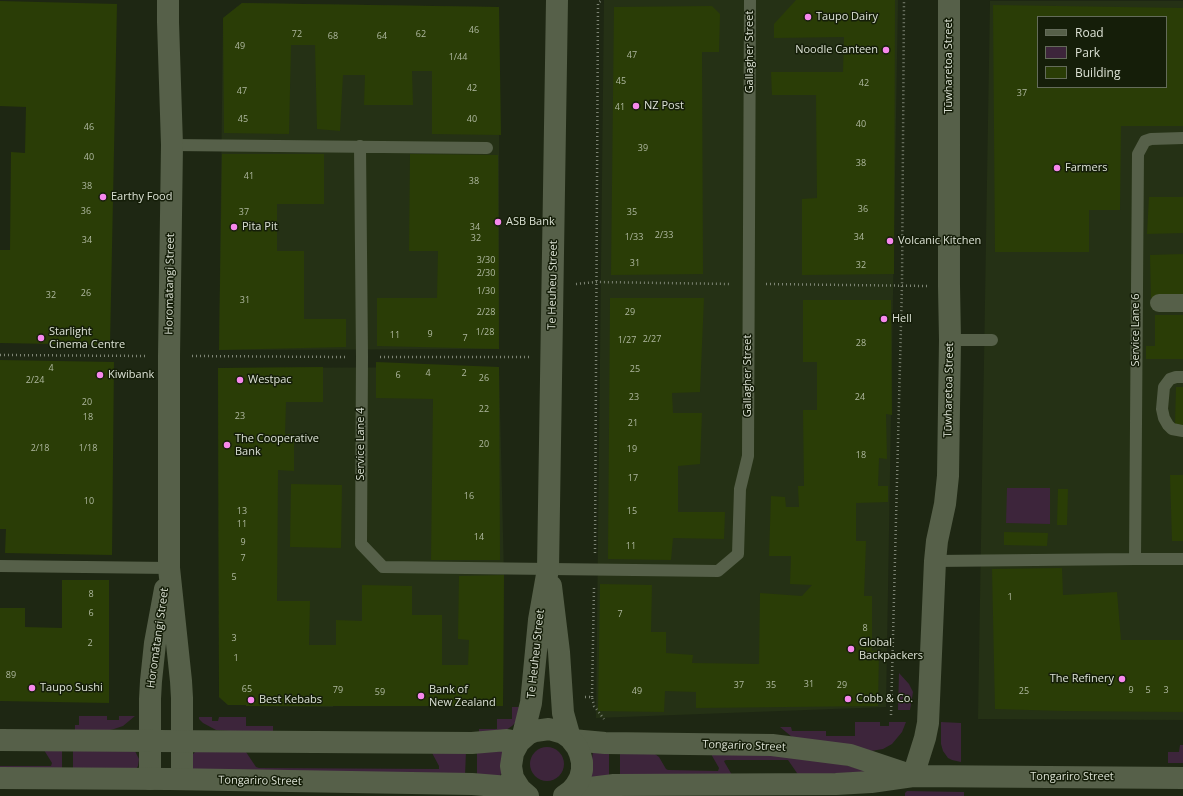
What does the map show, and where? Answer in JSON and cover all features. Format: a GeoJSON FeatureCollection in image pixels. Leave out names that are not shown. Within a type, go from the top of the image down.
{"type":"FeatureCollection","features":[{"type":"Feature","properties":{"kind":"street","name":"Horomātangi Street"},"geometry":{"type":"LineString","coordinates":[[168,0],[172,145],[169,356],[169,568],[182,681],[182,780]]}},
{"type":"Feature","properties":{"kind":"street","name":"Te Heuheu Street"},"geometry":{"type":"LineString","coordinates":[[525,794],[513,778],[511,766],[513,753],[521,740],[531,703],[539,620],[548,569],[557,0]]}},
{"type":"Feature","properties":{"kind":"street","name":"Tūwharetoa Street"},"geometry":{"type":"LineString","coordinates":[[913,776],[928,723],[935,561],[937,541],[945,504],[948,476],[950,340],[949,0]]}},
{"type":"Feature","properties":{"kind":"street"},"geometry":{"type":"LineString","coordinates":[[1159,303],[1183,303]]}},
{"type":"Feature","properties":{"kind":"street","name":"Horomātangi Street"},"geometry":{"type":"LineString","coordinates":[[150,779],[150,698],[155,643],[169,568]]}},
{"type":"Feature","properties":{"kind":"street","name":"Te Heuheu Street"},"geometry":{"type":"LineString","coordinates":[[548,569],[555,617],[563,713],[571,739],[577,747],[582,762],[580,778],[567,795]]}},
{"type":"Feature","properties":{"kind":"street","name":"Tongariro Street"},"geometry":{"type":"LineString","coordinates":[[521,740],[528,734],[535,731],[549,729],[563,733],[571,739],[605,743],[772,745],[850,756],[913,776]]}},
{"type":"Feature","properties":{"kind":"street"},"geometry":{"type":"LineString","coordinates":[[0,740],[472,743],[521,740]]}},
{"type":"Feature","properties":{"kind":"street","name":"Tongariro Street"},"geometry":{"type":"LineString","coordinates":[[567,795],[590,788],[620,784],[836,784],[871,782],[913,776],[1183,778]]}},
{"type":"Feature","properties":{"kind":"street","name":"Tongariro Street"},"geometry":{"type":"LineString","coordinates":[[0,778],[472,784],[525,794]]}},
{"type":"Feature","properties":{"kind":"lane","name":"Gallagher Street"},"geometry":{"type":"LineString","coordinates":[[548,569],[718,571],[738,554],[740,489],[748,456],[750,0]]}},
{"type":"Feature","properties":{"kind":"lane","name":"Service Lane 6"},"geometry":{"type":"LineString","coordinates":[[1135,559],[1138,154],[1140,148],[1146,141],[1151,139],[1183,138]]}},
{"type":"Feature","properties":{"kind":"lane"},"geometry":{"type":"LineString","coordinates":[[172,145],[488,148]]}},
{"type":"Feature","properties":{"kind":"lane","name":"Service Lane 4"},"geometry":{"type":"LineString","coordinates":[[360,146],[362,342],[360,544],[383,567],[548,569]]}},
{"type":"Feature","properties":{"kind":"lane"},"geometry":{"type":"LineString","coordinates":[[950,340],[992,340]]}},
{"type":"Feature","properties":{"kind":"lane"},"geometry":{"type":"LineString","coordinates":[[1183,377],[1170,379],[1164,387],[1162,409],[1164,418],[1168,425],[1172,429],[1183,431]]}},
{"type":"Feature","properties":{"kind":"lane"},"geometry":{"type":"LineString","coordinates":[[935,561],[1183,559]]}},
{"type":"Feature","properties":{"kind":"lane"},"geometry":{"type":"LineString","coordinates":[[0,566],[169,568]]}},
{"type":"Feature","properties":{"kind":"path"},"geometry":{"type":"LineString","coordinates":[[602,0],[598,3],[592,697],[594,706],[604,719],[610,720]]}},
{"type":"Feature","properties":{"kind":"path"},"geometry":{"type":"LineString","coordinates":[[891,716],[902,285],[904,0]]}},
{"type":"Feature","properties":{"kind":"path"},"geometry":{"type":"LineString","coordinates":[[0,355],[169,356]]}},
{"type":"Feature","properties":{"kind":"path"},"geometry":{"type":"LineString","coordinates":[[579,697],[592,697]]}},
{"type":"Feature","properties":{"kind":"shaded area"},"geometry":{"type":"Polygon","coordinates":[[[604,0],[898,0],[886,707],[596,718],[604,0]]]}},
{"type":"Feature","properties":{"kind":"shaded area"},"geometry":{"type":"Polygon","coordinates":[[[990,1],[1183,1],[1183,720],[978,719],[990,1]]]}},
{"type":"Feature","properties":{"kind":"shaded area"},"geometry":{"type":"Polygon","coordinates":[[[242,3],[499,7],[499,349],[219,350],[223,18],[242,3]]]}},
{"type":"Feature","properties":{"kind":"shaded area"},"geometry":{"type":"Polygon","coordinates":[[[499,367],[504,575],[503,706],[333,707],[228,705],[219,697],[218,368],[499,367]]]}},
{"type":"Feature","properties":{"kind":"green space"},"geometry":{"type":"Polygon","coordinates":[[[1007,488],[1050,488],[1050,524],[1006,523],[1007,488]]]}},
{"type":"Feature","properties":{"kind":"green space"},"geometry":{"type":"Polygon","coordinates":[[[899,673],[909,684],[913,692],[910,710],[898,710],[899,673]]]}},
{"type":"Feature","properties":{"kind":"green space"},"geometry":{"type":"Polygon","coordinates":[[[512,707],[524,707],[517,721],[512,726],[503,732],[479,735],[479,729],[497,729],[497,719],[512,719],[512,707]]]}},
{"type":"Feature","properties":{"kind":"green space"},"geometry":{"type":"Polygon","coordinates":[[[79,716],[107,716],[107,720],[119,720],[119,716],[135,716],[123,726],[114,729],[106,731],[75,732],[75,725],[79,725],[79,716]]]}},
{"type":"Feature","properties":{"kind":"green space"},"geometry":{"type":"Polygon","coordinates":[[[199,717],[212,717],[212,721],[218,721],[219,717],[246,717],[246,726],[273,726],[273,734],[216,730],[203,723],[199,717]]]}},
{"type":"Feature","properties":{"kind":"green space"},"geometry":{"type":"Polygon","coordinates":[[[855,722],[880,722],[880,726],[889,726],[889,722],[906,722],[902,732],[892,744],[883,749],[871,751],[792,737],[780,727],[791,727],[792,731],[826,731],[826,736],[855,736],[855,722]]]}},
{"type":"Feature","properties":{"kind":"green space"},"geometry":{"type":"Polygon","coordinates":[[[941,722],[961,723],[961,762],[948,758],[943,751],[941,744],[941,722]]]}},
{"type":"Feature","properties":{"kind":"green space"},"geometry":{"type":"Polygon","coordinates":[[[1180,745],[1183,745],[1183,763],[1168,763],[1168,752],[1179,752],[1180,745]]]}},
{"type":"Feature","properties":{"kind":"green space"},"geometry":{"type":"Polygon","coordinates":[[[73,747],[135,751],[139,759],[138,766],[136,769],[73,774],[73,747]]]}},
{"type":"Feature","properties":{"kind":"green space"},"geometry":{"type":"Polygon","coordinates":[[[544,747],[550,747],[554,748],[561,754],[564,764],[563,771],[557,778],[550,781],[544,781],[540,780],[533,774],[530,767],[530,761],[531,757],[537,750],[544,747]]]}},
{"type":"Feature","properties":{"kind":"green space"},"geometry":{"type":"Polygon","coordinates":[[[62,748],[62,773],[0,773],[0,766],[51,766],[52,763],[44,750],[62,748]]]}},
{"type":"Feature","properties":{"kind":"green space"},"geometry":{"type":"Polygon","coordinates":[[[503,749],[502,771],[500,776],[477,776],[477,750],[503,749]]]}},
{"type":"Feature","properties":{"kind":"green space"},"geometry":{"type":"Polygon","coordinates":[[[431,751],[466,751],[465,776],[193,769],[192,767],[193,754],[195,752],[246,752],[256,767],[259,768],[439,769],[439,766],[431,751]]]}},
{"type":"Feature","properties":{"kind":"green space"},"geometry":{"type":"Polygon","coordinates":[[[593,751],[609,752],[609,778],[592,779],[590,775],[593,751]]]}},
{"type":"Feature","properties":{"kind":"green space"},"geometry":{"type":"Polygon","coordinates":[[[620,751],[655,754],[659,757],[668,770],[718,771],[719,768],[711,754],[805,755],[864,770],[864,772],[799,776],[788,760],[726,760],[724,761],[732,775],[620,777],[620,751]]]}},
{"type":"Feature","properties":{"kind":"green space"},"geometry":{"type":"Polygon","coordinates":[[[907,791],[964,792],[964,796],[905,796],[907,791]]]}},
{"type":"Feature","properties":{"kind":"building"},"geometry":{"type":"Polygon","coordinates":[[[796,0],[895,0],[894,274],[802,275],[802,199],[817,198],[816,95],[772,95],[771,72],[843,72],[844,37],[774,38],[774,24],[796,0]]]}},
{"type":"Feature","properties":{"kind":"building"},"geometry":{"type":"Polygon","coordinates":[[[0,1],[117,4],[110,345],[0,343],[0,250],[10,250],[11,152],[25,153],[26,107],[0,106],[0,1]]]}},
{"type":"Feature","properties":{"kind":"building"},"geometry":{"type":"Polygon","coordinates":[[[242,3],[499,7],[501,135],[432,134],[432,71],[412,71],[413,105],[364,105],[365,75],[343,75],[340,131],[317,129],[315,45],[291,45],[289,134],[224,133],[223,18],[242,3]]]}},
{"type":"Feature","properties":{"kind":"building","name":"Farmers"},"geometry":{"type":"Polygon","coordinates":[[[993,5],[1183,8],[1183,126],[1121,126],[1120,210],[1089,210],[1089,252],[995,252],[993,5]]]}},
{"type":"Feature","properties":{"kind":"building"},"geometry":{"type":"Polygon","coordinates":[[[712,6],[720,14],[719,52],[702,52],[703,274],[611,275],[614,7],[712,6]]]}},
{"type":"Feature","properties":{"kind":"building"},"geometry":{"type":"Polygon","coordinates":[[[222,154],[324,154],[324,204],[277,204],[277,251],[304,251],[304,319],[346,319],[346,347],[219,350],[222,154]]]}},
{"type":"Feature","properties":{"kind":"building"},"geometry":{"type":"Polygon","coordinates":[[[410,154],[498,155],[499,349],[377,346],[377,298],[437,298],[438,251],[409,251],[410,154]]]}},
{"type":"Feature","properties":{"kind":"building"},"geometry":{"type":"Polygon","coordinates":[[[1149,197],[1183,197],[1183,233],[1147,234],[1149,197]]]}},
{"type":"Feature","properties":{"kind":"building"},"geometry":{"type":"Polygon","coordinates":[[[1183,254],[1183,297],[1151,298],[1150,255],[1183,254]]]}},
{"type":"Feature","properties":{"kind":"building"},"geometry":{"type":"Polygon","coordinates":[[[610,298],[704,298],[700,392],[672,393],[673,413],[702,413],[700,464],[678,466],[678,512],[725,512],[724,539],[673,538],[671,560],[608,559],[610,298]]]}},
{"type":"Feature","properties":{"kind":"building"},"geometry":{"type":"Polygon","coordinates":[[[803,300],[891,300],[892,415],[886,414],[887,459],[879,458],[878,486],[888,486],[888,502],[856,503],[856,541],[866,541],[864,596],[872,596],[872,651],[879,650],[878,706],[696,708],[696,692],[665,691],[664,712],[598,711],[600,584],[652,585],[651,632],[666,632],[666,653],[693,655],[692,663],[759,664],[760,593],[802,596],[812,585],[790,584],[791,556],[769,556],[771,496],[785,497],[786,507],[799,507],[798,486],[804,486],[803,410],[817,410],[817,362],[803,362],[803,300]]]}},
{"type":"Feature","properties":{"kind":"building"},"geometry":{"type":"Polygon","coordinates":[[[1155,315],[1183,315],[1183,359],[1146,359],[1146,346],[1155,346],[1155,315]]]}},
{"type":"Feature","properties":{"kind":"building"},"geometry":{"type":"Polygon","coordinates":[[[0,360],[114,362],[112,555],[5,553],[6,529],[0,529],[0,360]]]}},
{"type":"Feature","properties":{"kind":"building"},"geometry":{"type":"Polygon","coordinates":[[[376,362],[499,367],[500,560],[431,560],[433,399],[376,398],[376,362]]]}},
{"type":"Feature","properties":{"kind":"building"},"geometry":{"type":"Polygon","coordinates":[[[323,367],[323,402],[286,402],[285,434],[294,434],[294,471],[278,470],[277,601],[310,601],[309,645],[336,645],[336,620],[362,621],[362,585],[412,586],[412,615],[442,615],[442,665],[468,665],[469,640],[458,639],[459,576],[504,575],[503,706],[246,706],[228,705],[219,697],[218,368],[323,367]]]}},
{"type":"Feature","properties":{"kind":"building"},"geometry":{"type":"Polygon","coordinates":[[[1176,387],[1183,387],[1183,425],[1175,424],[1176,387]]]}},
{"type":"Feature","properties":{"kind":"building"},"geometry":{"type":"Polygon","coordinates":[[[1170,475],[1183,475],[1183,541],[1172,541],[1170,475]]]}},
{"type":"Feature","properties":{"kind":"building"},"geometry":{"type":"Polygon","coordinates":[[[291,484],[342,485],[341,548],[290,547],[291,484]]]}},
{"type":"Feature","properties":{"kind":"building"},"geometry":{"type":"Polygon","coordinates":[[[1058,489],[1068,489],[1067,525],[1057,525],[1058,489]]]}},
{"type":"Feature","properties":{"kind":"building"},"geometry":{"type":"Polygon","coordinates":[[[1004,532],[1048,533],[1047,546],[1004,545],[1004,532]]]}},
{"type":"Feature","properties":{"kind":"building"},"geometry":{"type":"Polygon","coordinates":[[[1062,568],[1063,595],[1117,592],[1121,640],[1183,640],[1183,712],[995,709],[992,569],[1062,568]]]}},
{"type":"Feature","properties":{"kind":"building"},"geometry":{"type":"Polygon","coordinates":[[[62,580],[109,580],[109,703],[0,701],[0,608],[25,608],[25,627],[62,628],[62,580]]]}},
{"type":"Feature","properties":{"kind":"place","name":"Taupo Dairy"},"geometry":{"type":"Point","coordinates":[808,17]}},
{"type":"Feature","properties":{"kind":"place","name":"Noodle Canteen"},"geometry":{"type":"Point","coordinates":[886,50]}},
{"type":"Feature","properties":{"kind":"place","name":"NZ Post"},"geometry":{"type":"Point","coordinates":[636,106]}},
{"type":"Feature","properties":{"kind":"place","name":"Farmers"},"geometry":{"type":"Point","coordinates":[1057,168]}},
{"type":"Feature","properties":{"kind":"place","name":"Earthy Food"},"geometry":{"type":"Point","coordinates":[103,197]}},
{"type":"Feature","properties":{"kind":"place","name":"ASB Bank"},"geometry":{"type":"Point","coordinates":[498,222]}},
{"type":"Feature","properties":{"kind":"place","name":"Pita Pit"},"geometry":{"type":"Point","coordinates":[234,227]}},
{"type":"Feature","properties":{"kind":"place","name":"Volcanic Kitchen"},"geometry":{"type":"Point","coordinates":[890,241]}},
{"type":"Feature","properties":{"kind":"place","name":"Hell"},"geometry":{"type":"Point","coordinates":[884,319]}},
{"type":"Feature","properties":{"kind":"place","name":"Starlight Cinema Centre"},"geometry":{"type":"Point","coordinates":[41,338]}},
{"type":"Feature","properties":{"kind":"place","name":"Kiwibank"},"geometry":{"type":"Point","coordinates":[100,375]}},
{"type":"Feature","properties":{"kind":"place","name":"Westpac"},"geometry":{"type":"Point","coordinates":[240,380]}},
{"type":"Feature","properties":{"kind":"place","name":"The Cooperative Bank"},"geometry":{"type":"Point","coordinates":[227,445]}},
{"type":"Feature","properties":{"kind":"place","name":"Global Backpackers"},"geometry":{"type":"Point","coordinates":[851,649]}},
{"type":"Feature","properties":{"kind":"place","name":"The Refinery"},"geometry":{"type":"Point","coordinates":[1122,679]}},
{"type":"Feature","properties":{"kind":"place","name":"Taupo Sushi"},"geometry":{"type":"Point","coordinates":[32,688]}},
{"type":"Feature","properties":{"kind":"place","name":"Bank of New Zealand"},"geometry":{"type":"Point","coordinates":[421,696]}},
{"type":"Feature","properties":{"kind":"place","name":"Cobb & Co."},"geometry":{"type":"Point","coordinates":[848,699]}},
{"type":"Feature","properties":{"kind":"place","name":"Best Kebabs"},"geometry":{"type":"Point","coordinates":[251,700]}}]}
